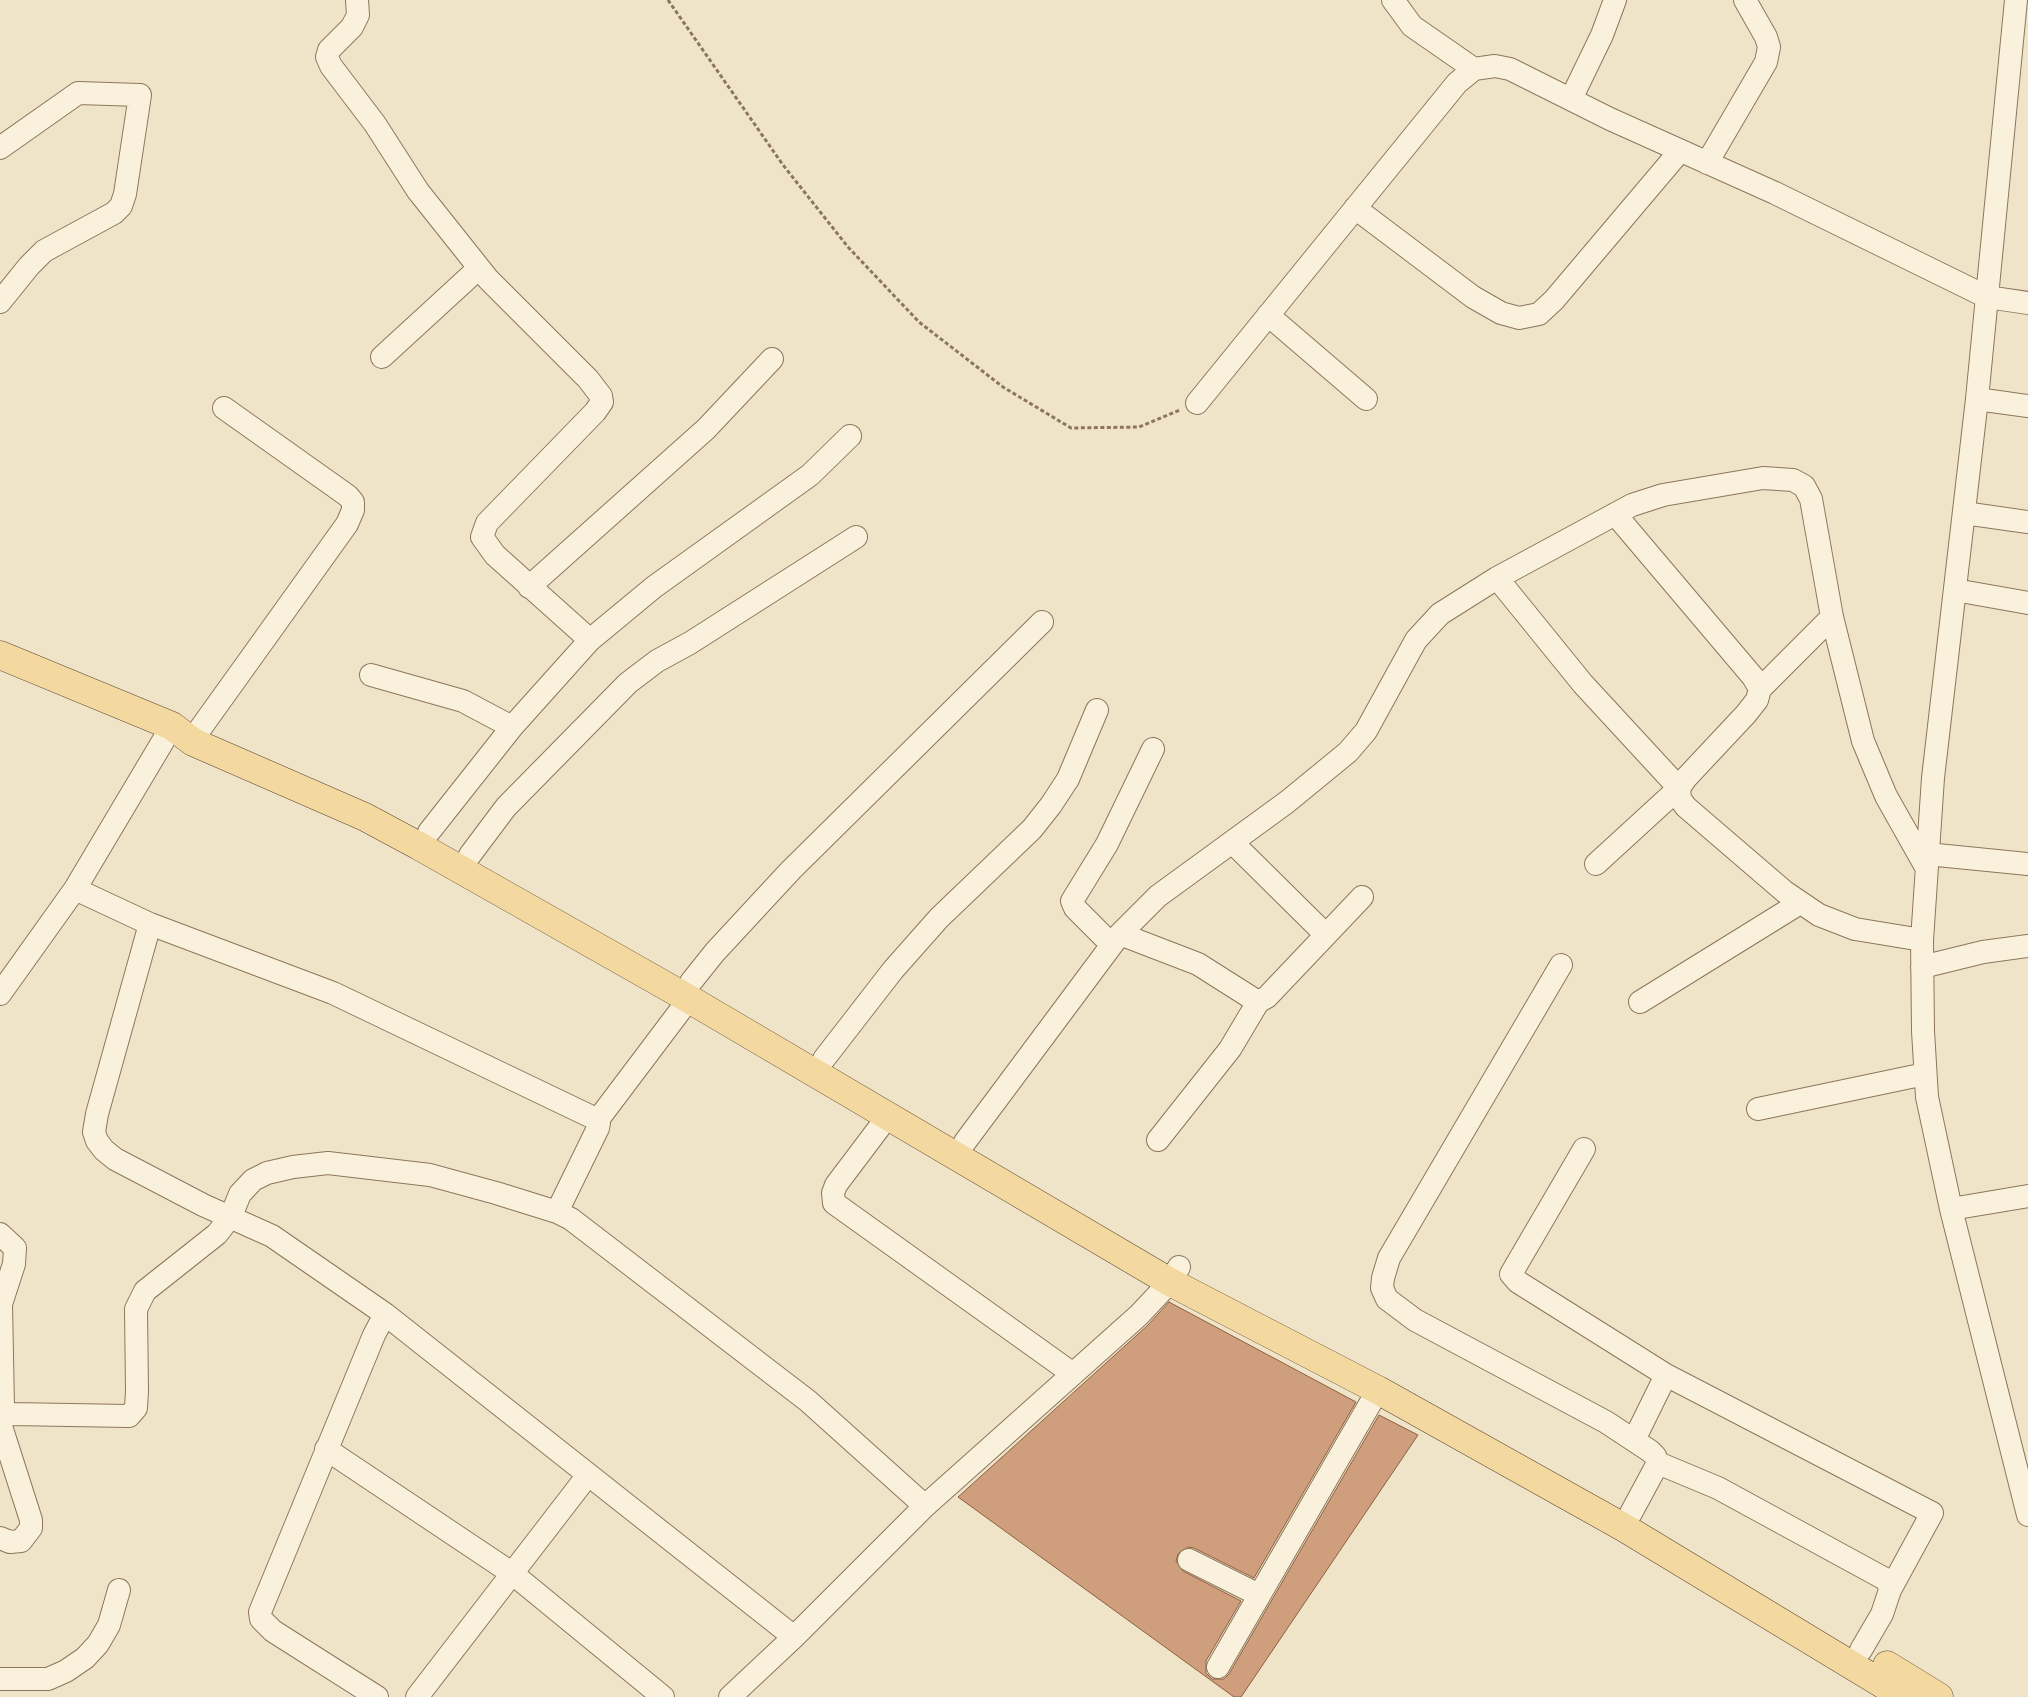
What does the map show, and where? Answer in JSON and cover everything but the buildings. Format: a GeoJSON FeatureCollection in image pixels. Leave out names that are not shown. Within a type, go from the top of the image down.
{"type":"FeatureCollection","features":[{"type":"Feature","properties":{"kind":"main road"},"geometry":{"type":"LineString","coordinates":[[0,655],[172,726],[193,742],[380,825],[824,1059],[965,1142],[1175,1275],[1631,1513],[1939,1697]]}},
{"type":"Feature","properties":{"kind":"main road"},"geometry":{"type":"LineString","coordinates":[[172,726],[200,729],[320,778],[428,832],[690,990],[888,1116],[1623,1526],[1904,1697]]}},
{"type":"Feature","properties":{"kind":"street"},"geometry":{"type":"LineString","coordinates":[[358,0],[358,15],[352,27],[329,50],[327,57],[331,66],[375,124],[418,191],[479,268],[588,379],[601,396],[602,402],[595,412],[487,523],[482,537],[495,555],[590,640]]}},
{"type":"Feature","properties":{"kind":"street"},"geometry":{"type":"LineString","coordinates":[[1393,0],[1412,26],[1474,69]]}},
{"type":"Feature","properties":{"kind":"street"},"geometry":{"type":"LineString","coordinates":[[1571,99],[1602,35],[1615,0]]}},
{"type":"Feature","properties":{"kind":"street"},"geometry":{"type":"LineString","coordinates":[[1708,163],[1766,62],[1769,47],[1766,37],[1745,0]]}},
{"type":"Feature","properties":{"kind":"street"},"geometry":{"type":"LineString","coordinates":[[2016,0],[2018,93],[1987,297],[1933,778],[1922,940],[1922,967],[1927,1097],[1951,1209],[2028,1515]]}},
{"type":"Feature","properties":{"kind":"street"},"geometry":{"type":"LineString","coordinates":[[1196,403],[1457,83],[1474,69],[1495,66],[1510,69],[1680,151],[1784,197],[1987,297],[2028,303]]}},
{"type":"Feature","properties":{"kind":"street"},"geometry":{"type":"LineString","coordinates":[[0,148],[78,93],[140,95],[125,194],[121,206],[114,212],[44,251],[29,266],[0,302]]}},
{"type":"Feature","properties":{"kind":"street"},"geometry":{"type":"LineString","coordinates":[[1355,208],[1473,297],[1501,313],[1519,318],[1540,314],[1554,300],[1680,151]]}},
{"type":"Feature","properties":{"kind":"street"},"geometry":{"type":"LineString","coordinates":[[382,357],[479,268]]}},
{"type":"Feature","properties":{"kind":"street"},"geometry":{"type":"LineString","coordinates":[[1268,316],[1366,399]]}},
{"type":"Feature","properties":{"kind":"street"},"geometry":{"type":"LineString","coordinates":[[529,587],[706,429],[772,359]]}},
{"type":"Feature","properties":{"kind":"street"},"geometry":{"type":"LineString","coordinates":[[1977,399],[2028,406]]}},
{"type":"Feature","properties":{"kind":"street"},"geometry":{"type":"LineString","coordinates":[[200,729],[346,524],[353,510],[353,502],[348,496],[224,408]]}},
{"type":"Feature","properties":{"kind":"street"},"geometry":{"type":"LineString","coordinates":[[428,832],[512,727],[590,640],[654,587],[810,476],[850,436]]}},
{"type":"Feature","properties":{"kind":"street"},"geometry":{"type":"LineString","coordinates":[[965,1142],[1116,939],[1158,896],[1286,802],[1348,752],[1366,732],[1416,640],[1426,628],[1449,607],[1497,578],[1632,505],[1663,495],[1763,478],[1793,480],[1804,486],[1811,499],[1832,617],[1863,741],[1886,796],[1927,860]]}},
{"type":"Feature","properties":{"kind":"street"},"geometry":{"type":"LineString","coordinates":[[1964,513],[2028,522]]}},
{"type":"Feature","properties":{"kind":"street"},"geometry":{"type":"LineString","coordinates":[[1615,514],[1753,677],[1760,690]]}},
{"type":"Feature","properties":{"kind":"street"},"geometry":{"type":"LineString","coordinates":[[470,856],[506,808],[628,683],[657,661],[690,643],[856,537]]}},
{"type":"Feature","properties":{"kind":"street"},"geometry":{"type":"LineString","coordinates":[[1497,578],[1583,684],[1679,788],[1680,799],[1686,807],[1800,903],[1818,915],[1855,929],[1922,940]]}},
{"type":"Feature","properties":{"kind":"street"},"geometry":{"type":"LineString","coordinates":[[1955,590],[2028,603]]}},
{"type":"Feature","properties":{"kind":"street"},"geometry":{"type":"LineString","coordinates":[[1596,864],[1679,788],[1686,778],[1746,714],[1757,700],[1760,690],[1832,617]]}},
{"type":"Feature","properties":{"kind":"street"},"geometry":{"type":"LineString","coordinates":[[557,1212],[598,1128],[597,1121],[715,952],[791,870],[1042,622]]}},
{"type":"Feature","properties":{"kind":"street"},"geometry":{"type":"LineString","coordinates":[[371,675],[457,698],[480,708],[512,727]]}},
{"type":"Feature","properties":{"kind":"street"},"geometry":{"type":"LineString","coordinates":[[824,1059],[893,970],[934,924],[1032,829],[1051,805],[1068,779],[1097,710]]}},
{"type":"Feature","properties":{"kind":"street"},"geometry":{"type":"LineString","coordinates":[[0,994],[75,889],[172,726]]}},
{"type":"Feature","properties":{"kind":"street"},"geometry":{"type":"LineString","coordinates":[[1153,749],[1107,844],[1072,901],[1075,908],[1116,939],[1198,964],[1258,1002]]}},
{"type":"Feature","properties":{"kind":"street"},"geometry":{"type":"LineString","coordinates":[[1232,842],[1326,935]]}},
{"type":"Feature","properties":{"kind":"street"},"geometry":{"type":"LineString","coordinates":[[1927,860],[2028,864]]}},
{"type":"Feature","properties":{"kind":"street"},"geometry":{"type":"LineString","coordinates":[[75,889],[150,924],[333,993],[597,1121]]}},
{"type":"Feature","properties":{"kind":"street"},"geometry":{"type":"LineString","coordinates":[[1158,1140],[1230,1049],[1258,1002],[1267,997],[1362,897]]}},
{"type":"Feature","properties":{"kind":"street"},"geometry":{"type":"LineString","coordinates":[[1640,1002],[1800,903]]}},
{"type":"Feature","properties":{"kind":"street"},"geometry":{"type":"LineString","coordinates":[[150,924],[97,1114],[94,1132],[97,1141],[116,1159],[203,1205],[257,1228],[290,1247],[385,1314],[794,1637]]}},
{"type":"Feature","properties":{"kind":"street"},"geometry":{"type":"LineString","coordinates":[[1922,967],[1983,952],[2028,946]]}},
{"type":"Feature","properties":{"kind":"street"},"geometry":{"type":"LineString","coordinates":[[1561,965],[1390,1258],[1383,1278],[1382,1288],[1387,1299],[1415,1320],[1606,1422],[1656,1456],[1658,1463],[1631,1513]]}},
{"type":"Feature","properties":{"kind":"street"},"geometry":{"type":"LineString","coordinates":[[1758,1109],[1925,1074]]}},
{"type":"Feature","properties":{"kind":"street"},"geometry":{"type":"LineString","coordinates":[[888,1116],[836,1185],[833,1193],[834,1203],[1073,1374]]}},
{"type":"Feature","properties":{"kind":"street"},"geometry":{"type":"LineString","coordinates":[[1584,1149],[1510,1274],[1518,1282],[1666,1375],[1932,1513],[1890,1590],[1882,1614],[1861,1650]]}},
{"type":"Feature","properties":{"kind":"street"},"geometry":{"type":"LineString","coordinates":[[6,1415],[127,1417],[133,1413],[138,1391],[137,1303],[152,1284],[207,1244],[231,1216],[240,1194],[258,1177],[293,1167],[328,1163],[430,1175],[557,1212],[589,1231],[808,1401],[925,1506]]}},
{"type":"Feature","properties":{"kind":"street"},"geometry":{"type":"LineString","coordinates":[[1951,1209],[2028,1196]]}},
{"type":"Feature","properties":{"kind":"street"},"geometry":{"type":"LineString","coordinates":[[0,1234],[15,1248],[14,1264],[1,1304],[2,1407],[6,1415]]}},
{"type":"Feature","properties":{"kind":"street"},"geometry":{"type":"LineString","coordinates":[[730,1697],[794,1637],[925,1506],[1139,1315],[1175,1275]]}},
{"type":"Feature","properties":{"kind":"street"},"geometry":{"type":"LineString","coordinates":[[377,1697],[273,1631],[261,1619],[260,1612],[326,1449],[374,1335],[385,1314]]}},
{"type":"Feature","properties":{"kind":"street"},"geometry":{"type":"LineString","coordinates":[[1634,1440],[1666,1375]]}},
{"type":"Feature","properties":{"kind":"street"},"geometry":{"type":"LineString","coordinates":[[1218,1667],[1378,1390]]}},
{"type":"Feature","properties":{"kind":"street"},"geometry":{"type":"LineString","coordinates":[[0,1538],[10,1542],[21,1541],[28,1536],[32,1528],[0,1423],[6,1415]]}},
{"type":"Feature","properties":{"kind":"street"},"geometry":{"type":"LineString","coordinates":[[326,1449],[513,1574],[664,1697]]}},
{"type":"Feature","properties":{"kind":"street"},"geometry":{"type":"LineString","coordinates":[[1658,1463],[1718,1488],[1885,1579],[1890,1590]]}},
{"type":"Feature","properties":{"kind":"street"},"geometry":{"type":"LineString","coordinates":[[418,1697],[588,1475]]}},
{"type":"Feature","properties":{"kind":"street"},"geometry":{"type":"LineString","coordinates":[[1189,1560],[1259,1595]]}},
{"type":"Feature","properties":{"kind":"street"},"geometry":{"type":"LineString","coordinates":[[0,1679],[48,1678],[66,1671],[85,1658],[98,1644],[108,1624],[119,1590]]}},
{"type":"Feature","properties":{"kind":"path"},"geometry":{"type":"LineString","coordinates":[[668,0],[783,165],[848,247],[919,322],[1003,388],[1071,428],[1138,427],[1196,403]]}}]}
